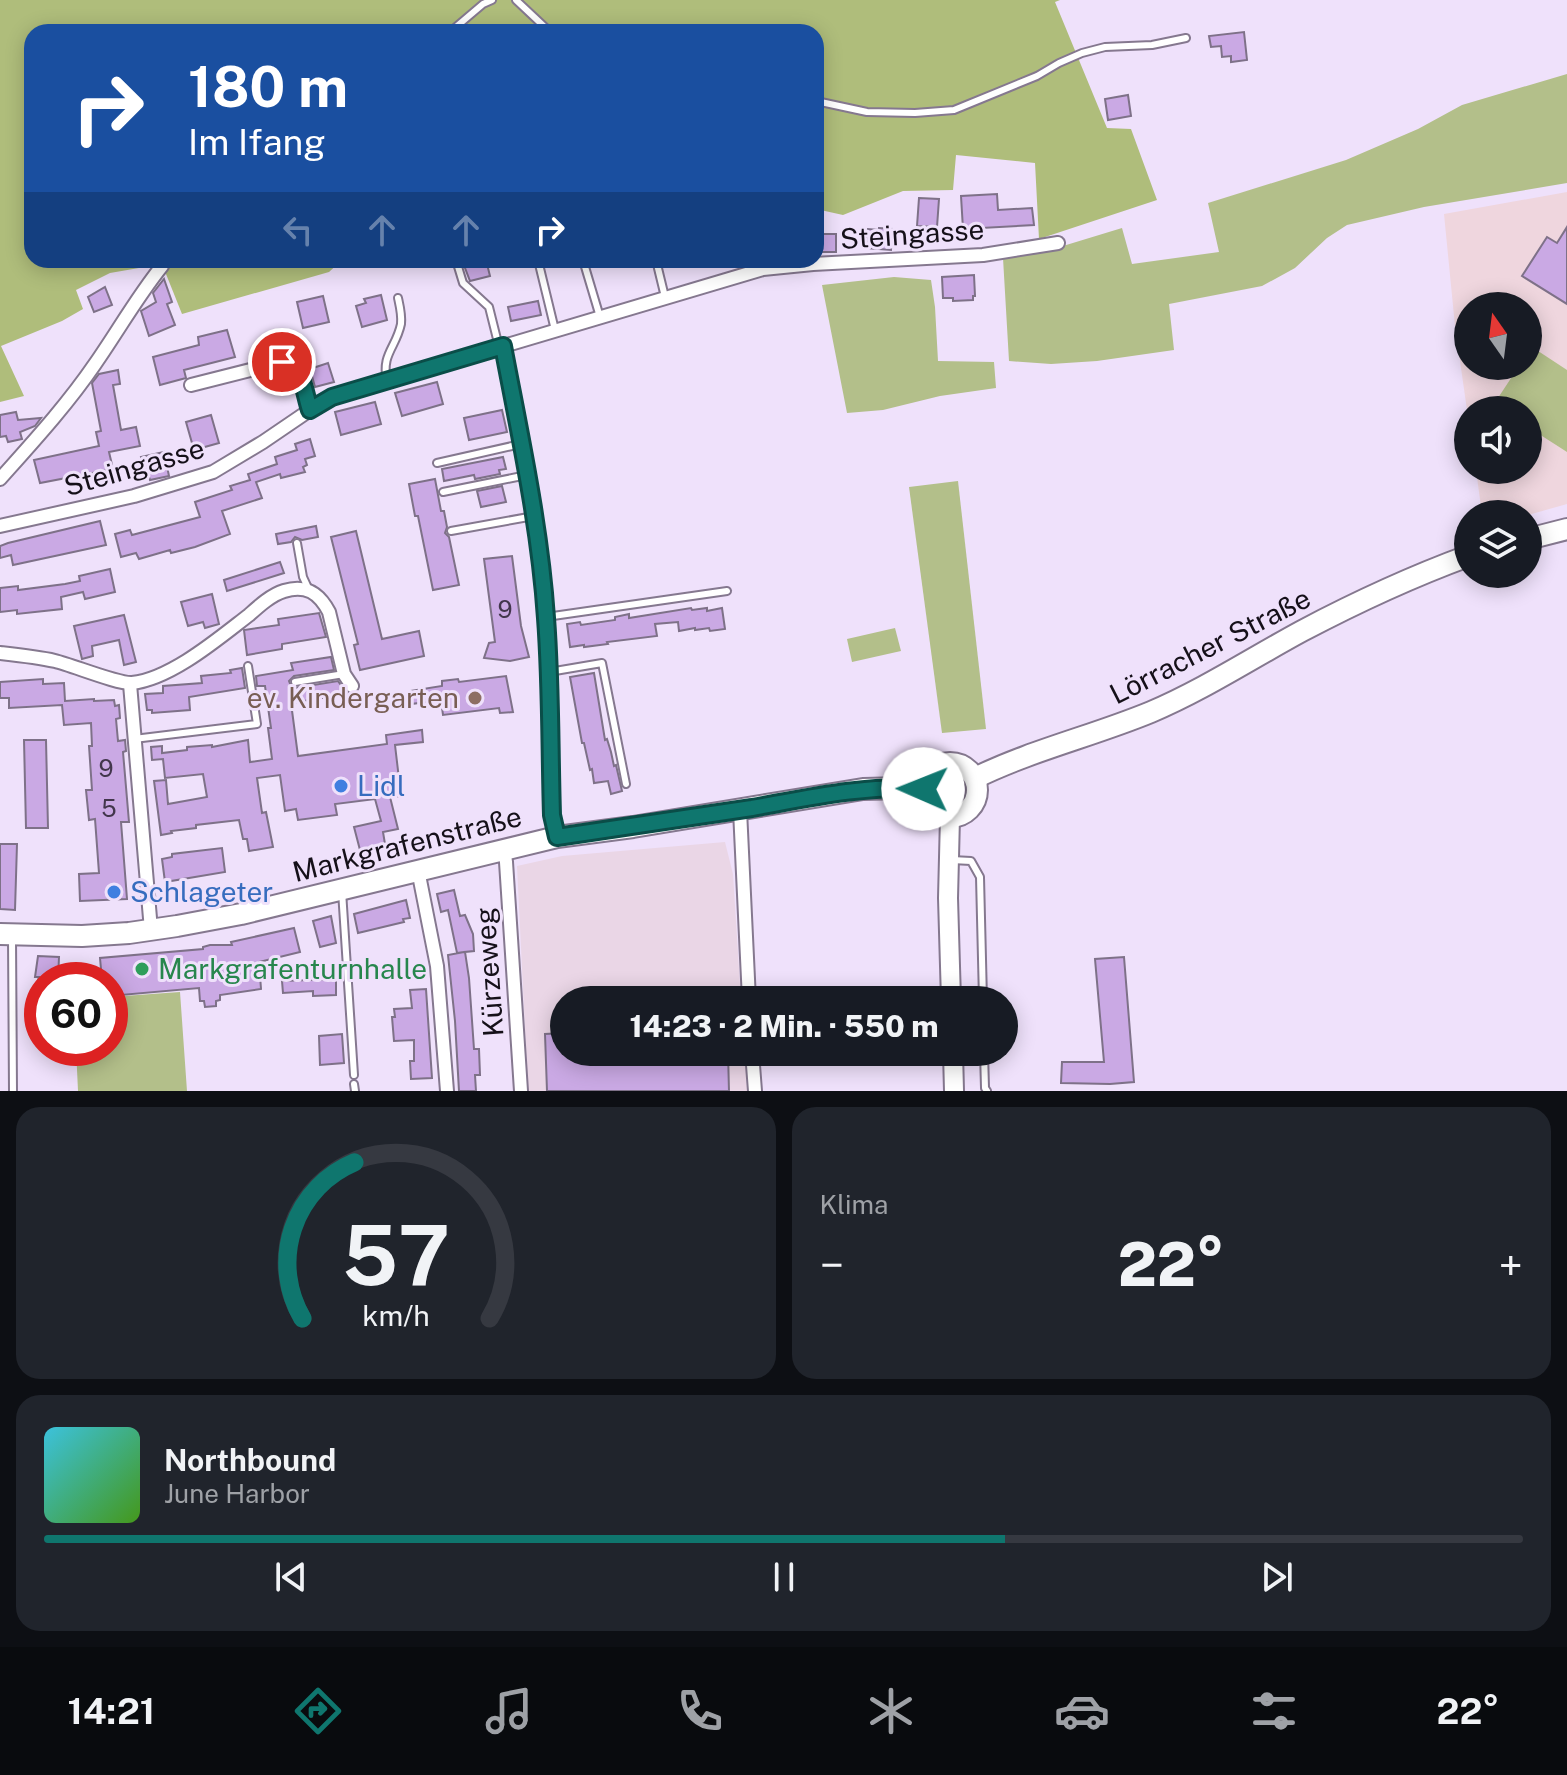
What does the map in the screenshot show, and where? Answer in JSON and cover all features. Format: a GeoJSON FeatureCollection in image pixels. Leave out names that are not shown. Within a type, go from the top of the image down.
{"type":"FeatureCollection","features":[{"type":"Feature","properties":{"kind":"main road"},"geometry":{"type":"LineString","coordinates":[[1542,535],[1567,529]]}},
{"type":"Feature","properties":{"kind":"main road","name":"Lörracher Straße"},"geometry":{"type":"LineString","coordinates":[[975,778],[1030,754],[1152,712],[1305,629],[1454,562]]}},
{"type":"Feature","properties":{"kind":"main road"},"geometry":{"type":"LineString","coordinates":[[949,762],[964,766],[975,778],[977,791],[973,804],[963,814],[950,817],[934,812],[928,805],[923,789],[928,774],[934,768],[949,762]]}},
{"type":"Feature","properties":{"kind":"main road","name":"Markgrafenstraße"},"geometry":{"type":"LineString","coordinates":[[6,934],[82,936],[151,930],[241,914],[557,837],[863,789],[923,789]]}},
{"type":"Feature","properties":{"kind":"street","name":"Steingasse"},"geometry":{"type":"LineString","coordinates":[[824,263],[983,255],[1058,243]]}},
{"type":"Feature","properties":{"kind":"street","name":"Steingasse"},"geometry":{"type":"LineString","coordinates":[[0,479],[62,409],[160,268]]}},
{"type":"Feature","properties":{"kind":"street","name":"Steingasse"},"geometry":{"type":"LineString","coordinates":[[0,526],[134,496],[213,472],[332,397],[665,297],[773,268]]}},
{"type":"Feature","properties":{"kind":"street"},"geometry":{"type":"LineString","coordinates":[[501,346],[534,516],[546,617],[552,815],[557,837]]}},
{"type":"Feature","properties":{"kind":"street"},"geometry":{"type":"LineString","coordinates":[[191,385],[282,362],[292,363],[298,370],[310,410]]}},
{"type":"Feature","properties":{"kind":"street"},"geometry":{"type":"LineString","coordinates":[[0,653],[54,661],[130,684],[165,671],[201,652],[270,598],[298,588],[317,594],[329,612],[344,674],[352,686]]}},
{"type":"Feature","properties":{"kind":"street"},"geometry":{"type":"LineString","coordinates":[[130,684],[151,930]]}},
{"type":"Feature","properties":{"kind":"street"},"geometry":{"type":"LineString","coordinates":[[740,810],[748,986]]}},
{"type":"Feature","properties":{"kind":"street"},"geometry":{"type":"LineString","coordinates":[[950,817],[951,986]]}},
{"type":"Feature","properties":{"kind":"street","name":"Kürzeweg"},"geometry":{"type":"LineString","coordinates":[[504,849],[521,1091]]}},
{"type":"Feature","properties":{"kind":"street","name":"Kürzeweg"},"geometry":{"type":"LineString","coordinates":[[418,870],[437,966],[447,1091]]}},
{"type":"Feature","properties":{"kind":"street"},"geometry":{"type":"LineString","coordinates":[[753,1066],[755,1091]]}},
{"type":"Feature","properties":{"kind":"street"},"geometry":{"type":"LineString","coordinates":[[953,1066],[954,1091]]}},
{"type":"Feature","properties":{"kind":"lane"},"geometry":{"type":"LineString","coordinates":[[459,24],[492,0]]}},
{"type":"Feature","properties":{"kind":"lane"},"geometry":{"type":"LineString","coordinates":[[516,0],[542,24]]}},
{"type":"Feature","properties":{"kind":"lane"},"geometry":{"type":"LineString","coordinates":[[824,103],[867,112],[954,110],[1037,76],[1082,53],[1105,47],[1152,45],[1186,38]]}},
{"type":"Feature","properties":{"kind":"lane"},"geometry":{"type":"LineString","coordinates":[[459,268],[465,286],[489,307],[501,346]]}},
{"type":"Feature","properties":{"kind":"lane"},"geometry":{"type":"LineString","coordinates":[[540,268],[555,330]]}},
{"type":"Feature","properties":{"kind":"lane"},"geometry":{"type":"LineString","coordinates":[[585,268],[600,317]]}},
{"type":"Feature","properties":{"kind":"lane"},"geometry":{"type":"LineString","coordinates":[[658,268],[665,297]]}},
{"type":"Feature","properties":{"kind":"lane"},"geometry":{"type":"LineString","coordinates":[[387,381],[385,361],[400,327],[398,298]]}},
{"type":"Feature","properties":{"kind":"lane"},"geometry":{"type":"LineString","coordinates":[[437,463],[521,444]]}},
{"type":"Feature","properties":{"kind":"lane"},"geometry":{"type":"LineString","coordinates":[[443,492],[527,475]]}},
{"type":"Feature","properties":{"kind":"lane"},"geometry":{"type":"LineString","coordinates":[[451,531],[534,516]]}},
{"type":"Feature","properties":{"kind":"lane"},"geometry":{"type":"LineString","coordinates":[[297,543],[303,577],[309,590]]}},
{"type":"Feature","properties":{"kind":"lane"},"geometry":{"type":"LineString","coordinates":[[546,617],[727,591]]}},
{"type":"Feature","properties":{"kind":"lane"},"geometry":{"type":"LineString","coordinates":[[549,672],[602,663],[626,784]]}},
{"type":"Feature","properties":{"kind":"lane"},"geometry":{"type":"LineString","coordinates":[[134,739],[257,724],[248,666]]}},
{"type":"Feature","properties":{"kind":"lane"},"geometry":{"type":"LineString","coordinates":[[295,682],[344,674]]}},
{"type":"Feature","properties":{"kind":"lane"},"geometry":{"type":"LineString","coordinates":[[950,860],[971,861],[980,877],[983,986]]}},
{"type":"Feature","properties":{"kind":"lane"},"geometry":{"type":"LineString","coordinates":[[342,888],[354,1083]]}},
{"type":"Feature","properties":{"kind":"lane"},"geometry":{"type":"LineString","coordinates":[[6,934],[13,1091]]}},
{"type":"Feature","properties":{"kind":"lane"},"geometry":{"type":"LineString","coordinates":[[985,1066],[987,1091]]}},
{"type":"Feature","properties":{"kind":"shaded area"},"geometry":{"type":"Polygon","coordinates":[[[1567,192],[1567,504],[1542,511],[1542,500],[1480,500],[1478,484],[1542,484],[1542,396],[1465,396],[1463,380],[1542,380],[1542,292],[1454,292],[1454,316],[1444,214],[1567,192]]]}},
{"type":"Feature","properties":{"kind":"shaded area"},"geometry":{"type":"Polygon","coordinates":[[[725,842],[733,874],[740,986],[550,986],[550,1066],[746,1066],[747,1091],[528,1091],[517,866],[562,856],[725,842]]]}},
{"type":"Feature","properties":{"kind":"green space"},"geometry":{"type":"Polygon","coordinates":[[[0,0],[1060,0],[1055,2],[1107,128],[1131,129],[1157,200],[1039,239],[1035,163],[956,155],[953,190],[903,191],[843,215],[824,211],[824,24],[24,24],[24,268],[139,268],[110,273],[76,290],[83,309],[1,346],[24,396],[0,402],[0,0]]]}},
{"type":"Feature","properties":{"kind":"green space"},"geometry":{"type":"Polygon","coordinates":[[[1567,74],[1567,183],[1424,207],[1347,225],[1327,238],[1295,268],[1262,286],[1169,304],[1174,350],[1097,361],[1051,364],[1009,361],[1003,258],[1040,253],[1122,228],[1132,264],[1219,252],[1208,203],[1346,160],[1418,129],[1462,105],[1567,74]]]}},
{"type":"Feature","properties":{"kind":"green space"},"geometry":{"type":"Polygon","coordinates":[[[164,268],[333,268],[329,272],[182,314],[164,268]]]}},
{"type":"Feature","properties":{"kind":"green space"},"geometry":{"type":"Polygon","coordinates":[[[894,277],[931,280],[938,361],[994,362],[996,388],[940,396],[883,410],[847,413],[822,285],[894,277]]]}},
{"type":"Feature","properties":{"kind":"green space"},"geometry":{"type":"Polygon","coordinates":[[[1542,354],[1567,370],[1567,452],[1542,436],[1542,396],[1499,396],[1510,380],[1542,380],[1542,354]]]}},
{"type":"Feature","properties":{"kind":"green space"},"geometry":{"type":"Polygon","coordinates":[[[958,481],[986,729],[942,733],[909,487],[958,481]]]}},
{"type":"Feature","properties":{"kind":"green space"},"geometry":{"type":"Polygon","coordinates":[[[895,628],[901,651],[852,662],[847,639],[895,628]]]}},
{"type":"Feature","properties":{"kind":"green space"},"geometry":{"type":"Polygon","coordinates":[[[180,992],[187,1091],[78,1091],[77,1066],[128,1066],[128,996],[180,992]]]}},
{"type":"Feature","properties":{"kind":"building"},"geometry":{"type":"Polygon","coordinates":[[[1244,32],[1247,60],[1231,62],[1231,56],[1222,57],[1221,46],[1211,47],[1209,36],[1244,32]]]}},
{"type":"Feature","properties":{"kind":"building"},"geometry":{"type":"Polygon","coordinates":[[[1128,95],[1131,116],[1108,120],[1105,99],[1128,95]]]}},
{"type":"Feature","properties":{"kind":"building"},"geometry":{"type":"Polygon","coordinates":[[[997,194],[998,210],[1032,208],[1034,225],[963,229],[961,196],[997,194]]]}},
{"type":"Feature","properties":{"kind":"building"},"geometry":{"type":"Polygon","coordinates":[[[919,198],[939,199],[937,227],[917,226],[919,198]]]}},
{"type":"Feature","properties":{"kind":"building"},"geometry":{"type":"Polygon","coordinates":[[[1567,227],[1567,304],[1522,276],[1547,237],[1557,243],[1567,227]]]}},
{"type":"Feature","properties":{"kind":"building"},"geometry":{"type":"Polygon","coordinates":[[[868,229],[892,229],[891,250],[866,248],[868,229]]]}},
{"type":"Feature","properties":{"kind":"building"},"geometry":{"type":"Polygon","coordinates":[[[824,234],[836,234],[836,252],[824,252],[824,234]]]}},
{"type":"Feature","properties":{"kind":"building"},"geometry":{"type":"Polygon","coordinates":[[[465,268],[488,268],[490,276],[470,281],[465,268]]]}},
{"type":"Feature","properties":{"kind":"building"},"geometry":{"type":"Polygon","coordinates":[[[974,275],[973,300],[943,298],[942,277],[974,275]]]}},
{"type":"Feature","properties":{"kind":"building"},"geometry":{"type":"Polygon","coordinates":[[[164,279],[172,302],[167,304],[175,325],[149,336],[141,311],[156,302],[153,293],[164,279]]]}},
{"type":"Feature","properties":{"kind":"building"},"geometry":{"type":"Polygon","coordinates":[[[105,287],[112,305],[94,312],[88,297],[105,287]]]}},
{"type":"Feature","properties":{"kind":"building"},"geometry":{"type":"Polygon","coordinates":[[[381,295],[387,320],[362,327],[356,306],[366,303],[364,299],[381,295]]]}},
{"type":"Feature","properties":{"kind":"building"},"geometry":{"type":"Polygon","coordinates":[[[323,296],[329,322],[303,328],[297,302],[323,296]]]}},
{"type":"Feature","properties":{"kind":"building"},"geometry":{"type":"Polygon","coordinates":[[[538,301],[541,315],[511,321],[508,307],[538,301]]]}},
{"type":"Feature","properties":{"kind":"building"},"geometry":{"type":"Polygon","coordinates":[[[227,330],[235,357],[184,370],[186,378],[160,385],[153,357],[199,345],[198,337],[227,330]]]}},
{"type":"Feature","properties":{"kind":"building"},"geometry":{"type":"Polygon","coordinates":[[[328,363],[334,382],[315,387],[310,369],[328,363]]]}},
{"type":"Feature","properties":{"kind":"building"},"geometry":{"type":"Polygon","coordinates":[[[118,370],[120,384],[113,385],[121,430],[136,427],[140,446],[109,452],[113,469],[40,483],[34,460],[99,446],[96,432],[101,431],[92,383],[99,374],[118,370]]]}},
{"type":"Feature","properties":{"kind":"building"},"geometry":{"type":"Polygon","coordinates":[[[437,382],[443,404],[402,416],[395,393],[437,382]]]}},
{"type":"Feature","properties":{"kind":"building"},"geometry":{"type":"Polygon","coordinates":[[[375,402],[381,424],[341,435],[335,412],[375,402]]]}},
{"type":"Feature","properties":{"kind":"building"},"geometry":{"type":"Polygon","coordinates":[[[502,410],[507,432],[469,440],[464,418],[502,410]]]}},
{"type":"Feature","properties":{"kind":"building"},"geometry":{"type":"Polygon","coordinates":[[[16,412],[18,420],[41,418],[35,426],[20,432],[22,439],[8,442],[6,436],[0,437],[0,415],[16,412]]]}},
{"type":"Feature","properties":{"kind":"building"},"geometry":{"type":"Polygon","coordinates":[[[211,415],[219,443],[194,450],[186,422],[211,415]]]}},
{"type":"Feature","properties":{"kind":"building"},"geometry":{"type":"Polygon","coordinates":[[[310,439],[315,456],[305,459],[305,472],[281,478],[280,474],[256,482],[262,498],[222,511],[230,534],[171,553],[170,550],[139,559],[136,553],[121,557],[115,534],[130,530],[132,535],[200,517],[195,502],[232,490],[230,486],[250,480],[248,474],[277,464],[275,457],[297,450],[295,444],[310,439]]]}},
{"type":"Feature","properties":{"kind":"building"},"geometry":{"type":"Polygon","coordinates":[[[164,452],[169,476],[150,480],[145,474],[141,457],[164,452]]]}},
{"type":"Feature","properties":{"kind":"building"},"geometry":{"type":"Polygon","coordinates":[[[503,457],[506,469],[499,470],[500,474],[444,481],[442,469],[503,457]]]}},
{"type":"Feature","properties":{"kind":"building"},"geometry":{"type":"Polygon","coordinates":[[[435,479],[459,585],[433,590],[409,484],[435,479]]]}},
{"type":"Feature","properties":{"kind":"building"},"geometry":{"type":"Polygon","coordinates":[[[502,486],[506,502],[481,507],[477,491],[502,486]]]}},
{"type":"Feature","properties":{"kind":"building"},"geometry":{"type":"Polygon","coordinates":[[[100,521],[106,545],[13,565],[11,555],[0,558],[0,546],[8,543],[100,521]]]}},
{"type":"Feature","properties":{"kind":"building"},"geometry":{"type":"Polygon","coordinates":[[[316,526],[318,537],[302,540],[295,537],[291,542],[278,544],[276,534],[316,526]]]}},
{"type":"Feature","properties":{"kind":"building"},"geometry":{"type":"Polygon","coordinates":[[[356,531],[382,639],[419,631],[424,656],[360,670],[354,645],[358,644],[331,537],[356,531]]]}},
{"type":"Feature","properties":{"kind":"building"},"geometry":{"type":"Polygon","coordinates":[[[512,556],[521,626],[529,657],[510,661],[484,658],[489,643],[495,642],[484,559],[512,556]]]}},
{"type":"Feature","properties":{"kind":"building"},"geometry":{"type":"Polygon","coordinates":[[[280,562],[284,573],[227,591],[224,580],[280,562]]]}},
{"type":"Feature","properties":{"kind":"building"},"geometry":{"type":"Polygon","coordinates":[[[110,569],[115,592],[85,599],[83,592],[61,597],[62,609],[17,614],[17,610],[0,612],[0,588],[18,586],[18,590],[65,584],[80,581],[79,576],[110,569]]]}},
{"type":"Feature","properties":{"kind":"building"},"geometry":{"type":"Polygon","coordinates":[[[212,594],[219,624],[205,628],[203,622],[188,626],[181,602],[212,594]]]}},
{"type":"Feature","properties":{"kind":"building"},"geometry":{"type":"Polygon","coordinates":[[[707,608],[707,611],[722,608],[725,629],[679,631],[678,622],[655,624],[657,636],[570,647],[567,624],[580,622],[581,625],[615,620],[615,617],[629,614],[629,618],[707,608]]]}},
{"type":"Feature","properties":{"kind":"building"},"geometry":{"type":"Polygon","coordinates":[[[319,613],[326,637],[282,644],[282,649],[247,655],[244,630],[279,625],[278,619],[319,613]]]}},
{"type":"Feature","properties":{"kind":"building"},"geometry":{"type":"Polygon","coordinates":[[[124,615],[136,662],[124,665],[119,640],[92,646],[93,656],[82,659],[74,626],[124,615]]]}},
{"type":"Feature","properties":{"kind":"building"},"geometry":{"type":"Polygon","coordinates":[[[331,657],[334,670],[294,676],[289,681],[295,688],[338,681],[347,694],[291,703],[298,756],[387,744],[386,735],[422,730],[423,742],[395,745],[401,796],[390,797],[398,829],[383,832],[385,844],[360,850],[354,827],[381,821],[375,799],[335,804],[337,815],[298,820],[296,809],[285,811],[280,775],[257,778],[262,813],[266,812],[273,847],[249,851],[239,820],[196,825],[196,828],[161,835],[154,781],[166,780],[168,804],[207,797],[203,774],[165,778],[163,759],[152,760],[151,747],[162,746],[162,753],[248,740],[250,762],[272,759],[265,686],[257,686],[256,676],[293,670],[291,663],[331,657]]]}},
{"type":"Feature","properties":{"kind":"building"},"geometry":{"type":"Polygon","coordinates":[[[242,668],[245,688],[189,697],[190,710],[152,713],[152,710],[147,710],[145,694],[163,693],[163,686],[202,683],[201,676],[231,673],[230,670],[242,668]]]}},
{"type":"Feature","properties":{"kind":"building"},"geometry":{"type":"Polygon","coordinates":[[[594,673],[605,740],[616,765],[622,791],[611,794],[608,781],[594,783],[582,743],[570,677],[594,673]]]}},
{"type":"Feature","properties":{"kind":"building"},"geometry":{"type":"Polygon","coordinates":[[[506,676],[513,712],[500,713],[499,708],[443,715],[441,700],[411,704],[410,691],[442,686],[442,681],[506,676]]]}},
{"type":"Feature","properties":{"kind":"building"},"geometry":{"type":"Polygon","coordinates":[[[43,679],[43,684],[64,683],[65,701],[114,700],[115,706],[119,705],[120,718],[116,719],[118,741],[125,740],[126,751],[123,752],[129,822],[121,822],[127,899],[80,901],[79,874],[99,873],[95,819],[89,820],[86,790],[92,790],[91,723],[64,725],[62,705],[9,708],[9,698],[0,698],[0,682],[43,679]]]}},
{"type":"Feature","properties":{"kind":"building"},"geometry":{"type":"Polygon","coordinates":[[[24,740],[46,740],[48,828],[26,828],[24,740]]]}},
{"type":"Feature","properties":{"kind":"building"},"geometry":{"type":"Polygon","coordinates":[[[0,844],[17,844],[15,910],[0,909],[0,844]]]}},
{"type":"Feature","properties":{"kind":"building"},"geometry":{"type":"Polygon","coordinates":[[[222,848],[225,872],[165,882],[162,859],[172,857],[172,854],[222,848]]]}},
{"type":"Feature","properties":{"kind":"building"},"geometry":{"type":"Polygon","coordinates":[[[454,890],[460,916],[465,915],[473,934],[474,951],[465,952],[474,1049],[479,1049],[480,1075],[475,1075],[476,1091],[459,1091],[448,955],[464,952],[457,953],[448,910],[441,912],[437,894],[454,890]]]}},
{"type":"Feature","properties":{"kind":"building"},"geometry":{"type":"Polygon","coordinates":[[[406,900],[410,918],[358,933],[354,914],[406,900]]]}},
{"type":"Feature","properties":{"kind":"building"},"geometry":{"type":"Polygon","coordinates":[[[331,916],[336,943],[320,947],[313,921],[331,916]]]}},
{"type":"Feature","properties":{"kind":"building"},"geometry":{"type":"Polygon","coordinates":[[[294,928],[300,952],[259,962],[261,989],[220,995],[216,1006],[205,1007],[204,1001],[200,1001],[199,988],[128,994],[128,962],[100,962],[100,958],[203,949],[210,945],[232,945],[231,942],[294,928]]]}},
{"type":"Feature","properties":{"kind":"building"},"geometry":{"type":"Polygon","coordinates":[[[38,956],[59,957],[59,962],[37,962],[38,956]]]}},
{"type":"Feature","properties":{"kind":"building"},"geometry":{"type":"Polygon","coordinates":[[[1124,957],[1134,1082],[1061,1083],[1062,1062],[1104,1062],[1095,959],[1124,957]]]}},
{"type":"Feature","properties":{"kind":"building"},"geometry":{"type":"Polygon","coordinates":[[[336,979],[336,995],[313,996],[313,991],[283,993],[282,981],[336,979]]]}},
{"type":"Feature","properties":{"kind":"building"},"geometry":{"type":"Polygon","coordinates":[[[426,989],[432,1078],[411,1079],[414,1040],[394,1041],[392,1017],[395,1017],[394,1009],[412,1008],[410,990],[426,989]]]}},
{"type":"Feature","properties":{"kind":"building"},"geometry":{"type":"Polygon","coordinates":[[[342,1034],[344,1063],[320,1065],[319,1036],[342,1034]]]}},
{"type":"Feature","properties":{"kind":"building"},"geometry":{"type":"Polygon","coordinates":[[[545,1034],[550,1034],[550,1066],[728,1066],[729,1091],[547,1091],[545,1034]]]}},
{"type":"Feature","properties":{"kind":"place","name":"ev. Kindergarten"},"geometry":{"type":"Point","coordinates":[475,698]}},
{"type":"Feature","properties":{"kind":"place","name":"Lidl"},"geometry":{"type":"Point","coordinates":[341,786]}},
{"type":"Feature","properties":{"kind":"place","name":"Schlageter"},"geometry":{"type":"Point","coordinates":[114,892]}},
{"type":"Feature","properties":{"kind":"place","name":"Markgrafenturnhalle"},"geometry":{"type":"Point","coordinates":[142,969]}},
{"type":"Feature","properties":{"kind":"route"},"geometry":{"type":"LineString","coordinates":[[282,362],[292,363],[298,370],[310,410],[332,397],[503,346],[538,538],[544,591],[552,815],[557,837],[863,789],[923,789]]}}]}
